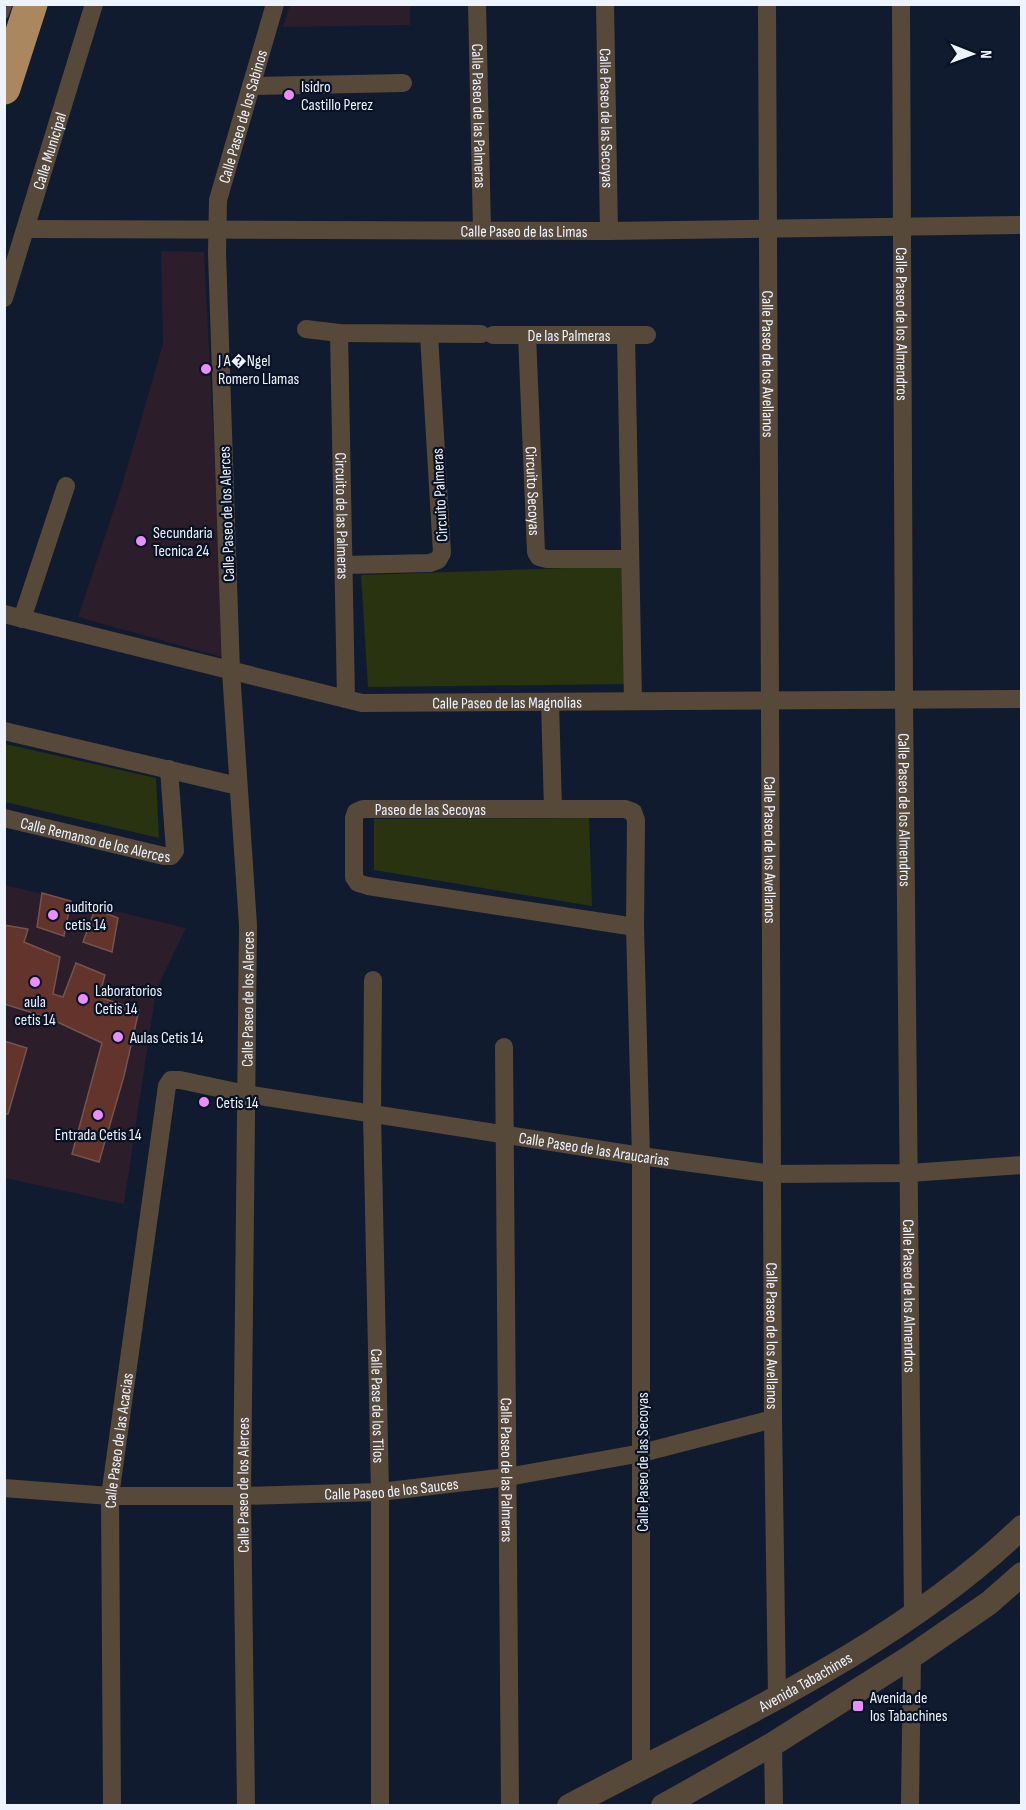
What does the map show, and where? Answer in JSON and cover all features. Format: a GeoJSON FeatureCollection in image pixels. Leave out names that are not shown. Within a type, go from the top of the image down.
{"type":"FeatureCollection","features":[{"type":"Feature","properties":{"kind":"highway"},"geometry":{"type":"LineString","coordinates":[[4,88],[31,4]]}},
{"type":"Feature","properties":{"kind":"street","name":"Calle Municipal"},"geometry":{"type":"LineString","coordinates":[[4,297],[94,4]]}},
{"type":"Feature","properties":{"kind":"street","name":"Calle Paseo de los Sabinos"},"geometry":{"type":"LineString","coordinates":[[218,230],[218,200],[275,4]]}},
{"type":"Feature","properties":{"kind":"street","name":"Calle Paseo de las Palmeras"},"geometry":{"type":"LineString","coordinates":[[477,4],[482,230]]}},
{"type":"Feature","properties":{"kind":"street","name":"Calle Paseo de las Secoyas"},"geometry":{"type":"LineString","coordinates":[[605,4],[609,231]]}},
{"type":"Feature","properties":{"kind":"street","name":"Calle Paseo de los Avellanos"},"geometry":{"type":"LineString","coordinates":[[767,4],[773,1419],[777,1696]]}},
{"type":"Feature","properties":{"kind":"street","name":"Calle Paseo de los Almendros"},"geometry":{"type":"LineString","coordinates":[[901,4],[904,700],[913,1615]]}},
{"type":"Feature","properties":{"kind":"street"},"geometry":{"type":"LineString","coordinates":[[251,86],[403,83]]}},
{"type":"Feature","properties":{"kind":"street","name":"Calle Paseo de las Limas"},"geometry":{"type":"LineString","coordinates":[[26,229],[609,231],[1022,225]]}},
{"type":"Feature","properties":{"kind":"street","name":"Calle Paseo de los Alerces"},"geometry":{"type":"LineString","coordinates":[[218,230],[231,670],[248,925],[242,1496],[246,1806]]}},
{"type":"Feature","properties":{"kind":"street","name":"De las Palmeras"},"geometry":{"type":"LineString","coordinates":[[306,329],[339,333],[647,335]]}},
{"type":"Feature","properties":{"kind":"street","name":"Circuito de las Palmeras"},"geometry":{"type":"LineString","coordinates":[[339,333],[346,699]]}},
{"type":"Feature","properties":{"kind":"street","name":"Circuito Palmeras"},"geometry":{"type":"LineString","coordinates":[[344,565],[430,562],[438,560],[442,553],[429,334]]}},
{"type":"Feature","properties":{"kind":"street","name":"Circuito Secoyas"},"geometry":{"type":"LineString","coordinates":[[527,335],[539,557],[547,559],[629,559]]}},
{"type":"Feature","properties":{"kind":"street"},"geometry":{"type":"LineString","coordinates":[[626,335],[633,701]]}},
{"type":"Feature","properties":{"kind":"street"},"geometry":{"type":"LineString","coordinates":[[13,616],[66,486]]}},
{"type":"Feature","properties":{"kind":"street","name":"Calle Paseo de las Magnolias"},"geometry":{"type":"LineString","coordinates":[[13,616],[346,699],[377,704],[1022,699]]}},
{"type":"Feature","properties":{"kind":"street"},"geometry":{"type":"LineString","coordinates":[[550,702],[553,809]]}},
{"type":"Feature","properties":{"kind":"street"},"geometry":{"type":"LineString","coordinates":[[4,731],[238,786]]}},
{"type":"Feature","properties":{"kind":"street","name":"Calle Remanso de los Alerces"},"geometry":{"type":"LineString","coordinates":[[4,818],[171,856],[175,851],[169,769]]}},
{"type":"Feature","properties":{"kind":"street","name":"Paseo de las Secoyas"},"geometry":{"type":"LineString","coordinates":[[635,927],[358,883],[354,877],[354,818],[356,812],[363,809],[625,809],[633,812],[636,820],[635,927],[641,1156]]}},
{"type":"Feature","properties":{"kind":"street","name":"Calle Pase de los Tilos"},"geometry":{"type":"LineString","coordinates":[[373,980],[372,1114],[380,1492],[380,1806]]}},
{"type":"Feature","properties":{"kind":"street","name":"Calle Paseo de las Palmeras"},"geometry":{"type":"LineString","coordinates":[[504,1047],[510,1806]]}},
{"type":"Feature","properties":{"kind":"street","name":"Calle Paseo de las Araucarias"},"geometry":{"type":"LineString","coordinates":[[171,1080],[506,1135],[772,1174],[910,1173],[1022,1165]]}},
{"type":"Feature","properties":{"kind":"street","name":"Calle Paseo de las Acacias"},"geometry":{"type":"LineString","coordinates":[[112,1806],[110,1496],[167,1086],[171,1080]]}},
{"type":"Feature","properties":{"kind":"street","name":"Calle Paseo de las Secoyas"},"geometry":{"type":"LineString","coordinates":[[641,1156],[641,1767]]}},
{"type":"Feature","properties":{"kind":"street","name":"Calle Paseo de los Sauces"},"geometry":{"type":"LineString","coordinates":[[4,1488],[110,1496],[242,1496],[380,1492],[508,1477],[642,1454],[773,1419]]}},
{"type":"Feature","properties":{"kind":"street","name":"Avenida Tabachines"},"geometry":{"type":"LineString","coordinates":[[569,1806],[843,1661],[956,1585],[1022,1527]]}},
{"type":"Feature","properties":{"kind":"street","name":"Avenida Tabachines"},"geometry":{"type":"LineString","coordinates":[[663,1806],[773,1744],[912,1656],[989,1603],[1022,1574]]}},
{"type":"Feature","properties":{"kind":"street"},"geometry":{"type":"LineString","coordinates":[[910,1806],[912,1656]]}},
{"type":"Feature","properties":{"kind":"street"},"geometry":{"type":"LineString","coordinates":[[843,1661],[858,1689]]}},
{"type":"Feature","properties":{"kind":"street"},"geometry":{"type":"LineString","coordinates":[[773,1744],[774,1806]]}},
{"type":"Feature","properties":{"kind":"lane"},"geometry":{"type":"LineString","coordinates":[[4,15],[8,4]]}},
{"type":"Feature","properties":{"kind":"shaded area"},"geometry":{"type":"Polygon","coordinates":[[[290,5],[410,5],[410,25],[283,27],[290,5]]]}},
{"type":"Feature","properties":{"kind":"shaded area"},"geometry":{"type":"Polygon","coordinates":[[[161,251],[204,252],[225,658],[78,617],[121,488],[163,344],[161,251]]]}},
{"type":"Feature","properties":{"kind":"shaded area"},"geometry":{"type":"Polygon","coordinates":[[[5,885],[186,928],[156,990],[124,1204],[5,1178],[5,885]]]}},
{"type":"Feature","properties":{"kind":"green space"},"geometry":{"type":"Polygon","coordinates":[[[624,566],[627,684],[368,687],[361,575],[624,566]]]}},
{"type":"Feature","properties":{"kind":"green space"},"geometry":{"type":"Polygon","coordinates":[[[5,744],[156,778],[159,838],[5,802],[5,744]]]}},
{"type":"Feature","properties":{"kind":"green space"},"geometry":{"type":"Polygon","coordinates":[[[589,818],[592,906],[374,870],[374,819],[589,818]]]}},
{"type":"Feature","properties":{"kind":"building","name":"auditorio cetis 14"},"geometry":{"type":"Polygon","coordinates":[[[42,893],[71,901],[64,936],[37,927],[42,893]]]}},
{"type":"Feature","properties":{"kind":"building"},"geometry":{"type":"Polygon","coordinates":[[[95,909],[118,918],[112,952],[83,942],[95,909]]]}},
{"type":"Feature","properties":{"kind":"building"},"geometry":{"type":"Polygon","coordinates":[[[4,925],[28,929],[24,942],[60,957],[53,994],[63,997],[76,963],[105,975],[99,997],[139,1010],[124,1076],[99,1162],[72,1154],[102,1043],[49,1018],[4,1004],[4,925]]]}},
{"type":"Feature","properties":{"kind":"building"},"geometry":{"type":"Polygon","coordinates":[[[4,1041],[27,1048],[8,1114],[4,1114],[4,1041]]]}},
{"type":"Feature","properties":{"kind":"place","name":"Isidro Castillo Perez"},"geometry":{"type":"Point","coordinates":[289,95]}},
{"type":"Feature","properties":{"kind":"place","name":"J A�Ngel Romero Llamas"},"geometry":{"type":"Point","coordinates":[206,369]}},
{"type":"Feature","properties":{"kind":"place","name":"Secundaria Tecnica 24"},"geometry":{"type":"Point","coordinates":[141,541]}},
{"type":"Feature","properties":{"kind":"place","name":"auditorio cetis 14"},"geometry":{"type":"Point","coordinates":[53,915]}},
{"type":"Feature","properties":{"kind":"place","name":"aula cetis 14"},"geometry":{"type":"Point","coordinates":[35,982]}},
{"type":"Feature","properties":{"kind":"place","name":"Laboratorios Cetis 14"},"geometry":{"type":"Point","coordinates":[83,999]}},
{"type":"Feature","properties":{"kind":"place","name":"Aulas Cetis 14"},"geometry":{"type":"Point","coordinates":[118,1037]}},
{"type":"Feature","properties":{"kind":"place","name":"Cetis 14"},"geometry":{"type":"Point","coordinates":[204,1102]}},
{"type":"Feature","properties":{"kind":"place","name":"Entrada Cetis 14"},"geometry":{"type":"Point","coordinates":[98,1115]}},
{"type":"Feature","properties":{"kind":"place","name":"Avenida de los Tabachines"},"geometry":{"type":"Point","coordinates":[858,1706]}}]}
